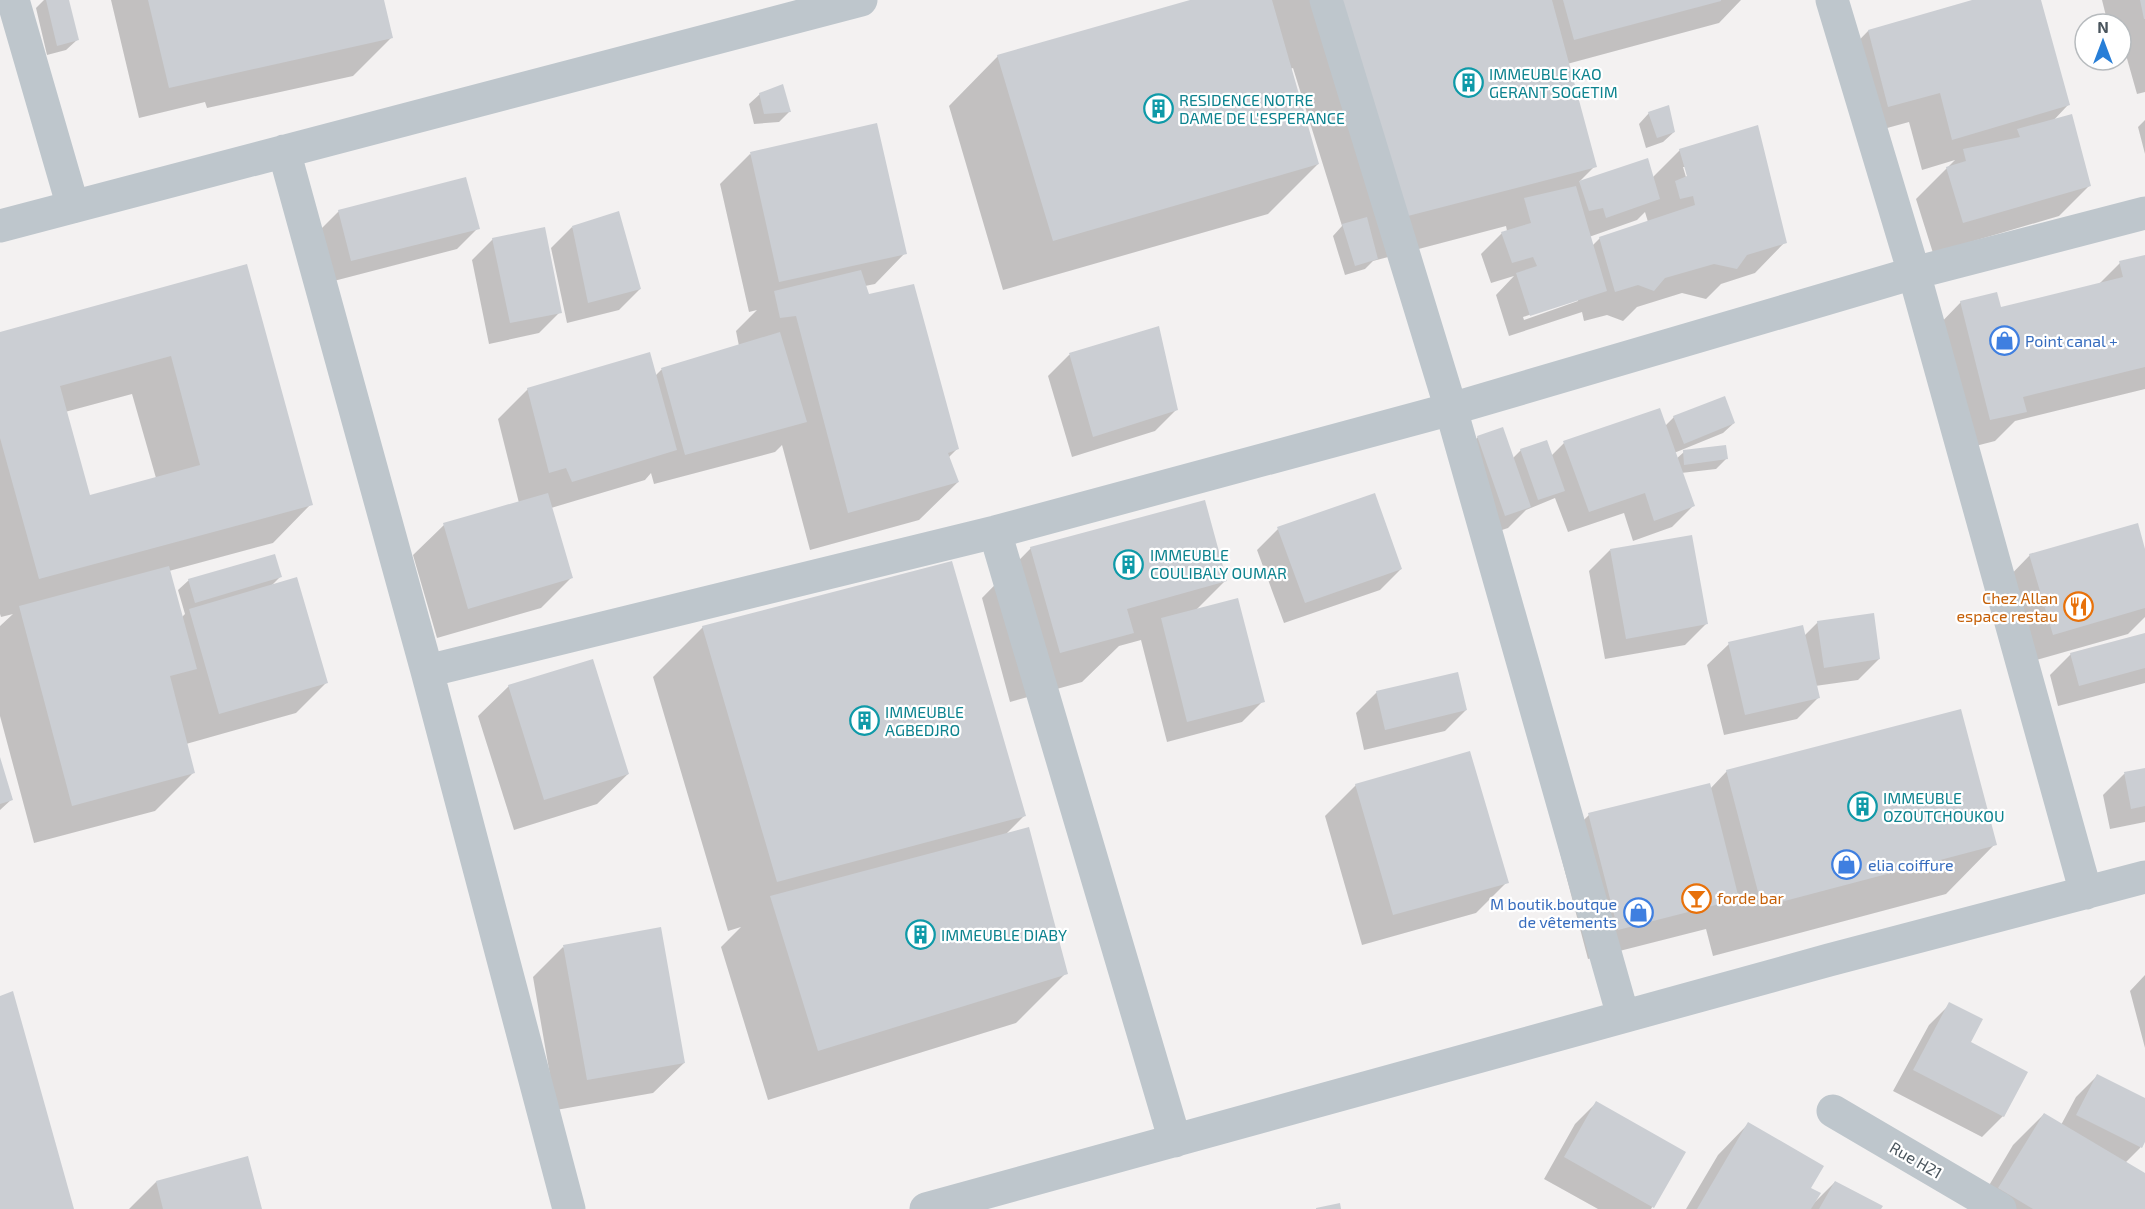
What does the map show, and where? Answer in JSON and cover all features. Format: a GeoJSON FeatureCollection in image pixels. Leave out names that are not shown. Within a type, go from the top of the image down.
{"type":"FeatureCollection","features":[{"type":"Feature","properties":{"kind":"street"},"geometry":{"type":"LineString","coordinates":[[14,0],[73,207]]}},
{"type":"Feature","properties":{"kind":"street"},"geometry":{"type":"LineString","coordinates":[[0,226],[861,0]]}},
{"type":"Feature","properties":{"kind":"street"},"geometry":{"type":"LineString","coordinates":[[1326,0],[1451,408],[1623,1016]]}},
{"type":"Feature","properties":{"kind":"street"},"geometry":{"type":"LineString","coordinates":[[1833,0],[1914,273],[2086,893]]}},
{"type":"Feature","properties":{"kind":"street"},"geometry":{"type":"LineString","coordinates":[[284,151],[427,671],[569,1209]]}},
{"type":"Feature","properties":{"kind":"street"},"geometry":{"type":"LineString","coordinates":[[427,671],[995,532],[1451,408],[1914,273],[2145,213]]}},
{"type":"Feature","properties":{"kind":"street"},"geometry":{"type":"LineString","coordinates":[[995,532],[1175,1141]]}},
{"type":"Feature","properties":{"kind":"street"},"geometry":{"type":"LineString","coordinates":[[926,1209],[1623,1016],[2145,877]]}},
{"type":"Feature","properties":{"kind":"street","name":"Rue H21"},"geometry":{"type":"LineString","coordinates":[[1833,1111],[2000,1209]]}},
{"type":"Feature","properties":{"kind":"building"},"geometry":{"type":"Polygon","coordinates":[[[46,0],[69,0],[79,40],[57,46],[46,0]]]}},
{"type":"Feature","properties":{"kind":"building"},"geometry":{"type":"Polygon","coordinates":[[[148,0],[384,0],[393,38],[169,88],[148,0]]]}},
{"type":"Feature","properties":{"kind":"building","name":"RESIDENCE NOTRE DAME DE L'ESPERANCE"},"geometry":{"type":"Polygon","coordinates":[[[1190,0],[1272,0],[1319,164],[1053,241],[997,55],[1190,0]]]}},
{"type":"Feature","properties":{"kind":"building","name":"IMMEUBLE KAO GERANT SOGETIM"},"geometry":{"type":"Polygon","coordinates":[[[1336,0],[1552,0],[1597,167],[1404,217],[1336,0]]]}},
{"type":"Feature","properties":{"kind":"building"},"geometry":{"type":"Polygon","coordinates":[[[1563,0],[1721,0],[1721,1],[1574,40],[1563,0]]]}},
{"type":"Feature","properties":{"kind":"building"},"geometry":{"type":"Polygon","coordinates":[[[1972,0],[2041,0],[2070,105],[1952,140],[1940,93],[1888,107],[1868,30],[1972,0]]]}},
{"type":"Feature","properties":{"kind":"building"},"geometry":{"type":"Polygon","coordinates":[[[2140,0],[2145,0],[2145,19],[2144,19],[2140,0]]]}},
{"type":"Feature","properties":{"kind":"building"},"geometry":{"type":"Polygon","coordinates":[[[783,84],[791,112],[764,114],[759,93],[783,84]]]}},
{"type":"Feature","properties":{"kind":"building"},"geometry":{"type":"Polygon","coordinates":[[[1669,105],[1675,132],[1657,138],[1648,112],[1669,105]]]}},
{"type":"Feature","properties":{"kind":"building"},"geometry":{"type":"Polygon","coordinates":[[[2072,114],[2091,186],[1963,223],[1946,167],[1966,161],[1963,149],[2020,137],[2017,129],[2072,114]]]}},
{"type":"Feature","properties":{"kind":"building"},"geometry":{"type":"Polygon","coordinates":[[[877,123],[907,254],[779,282],[750,152],[877,123]]]}},
{"type":"Feature","properties":{"kind":"building"},"geometry":{"type":"Polygon","coordinates":[[[1758,125],[1787,243],[1747,255],[1737,269],[1714,264],[1665,278],[1654,291],[1638,285],[1615,292],[1599,237],[1695,205],[1693,196],[1680,199],[1675,181],[1687,176],[1679,149],[1758,125]]]}},
{"type":"Feature","properties":{"kind":"building"},"geometry":{"type":"Polygon","coordinates":[[[1648,158],[1660,199],[1606,218],[1603,208],[1589,211],[1579,181],[1648,158]]]}},
{"type":"Feature","properties":{"kind":"building"},"geometry":{"type":"Polygon","coordinates":[[[466,177],[480,229],[351,261],[338,210],[466,177]]]}},
{"type":"Feature","properties":{"kind":"building"},"geometry":{"type":"Polygon","coordinates":[[[1576,186],[1607,291],[1530,316],[1516,273],[1537,266],[1533,257],[1512,263],[1501,232],[1531,223],[1524,198],[1576,186]]]}},
{"type":"Feature","properties":{"kind":"building"},"geometry":{"type":"Polygon","coordinates":[[[619,211],[641,289],[588,303],[572,226],[619,211]]]}},
{"type":"Feature","properties":{"kind":"building"},"geometry":{"type":"Polygon","coordinates":[[[1367,217],[1378,259],[1355,266],[1342,224],[1367,217]]]}},
{"type":"Feature","properties":{"kind":"building"},"geometry":{"type":"Polygon","coordinates":[[[545,227],[562,313],[510,323],[492,238],[545,227]]]}},
{"type":"Feature","properties":{"kind":"building"},"geometry":{"type":"Polygon","coordinates":[[[2145,255],[2145,367],[2023,397],[2027,412],[1990,420],[1960,301],[1997,292],[2001,307],[2123,277],[2119,261],[2145,255]]]}},
{"type":"Feature","properties":{"kind":"building"},"geometry":{"type":"Polygon","coordinates":[[[247,264],[313,505],[39,579],[0,438],[0,332],[247,264]],[[171,356],[60,386],[90,495],[200,465],[171,356]]]}},
{"type":"Feature","properties":{"kind":"building"},"geometry":{"type":"Polygon","coordinates":[[[861,270],[869,294],[914,284],[959,449],[948,453],[959,482],[848,513],[796,316],[780,318],[774,291],[861,270]]]}},
{"type":"Feature","properties":{"kind":"building"},"geometry":{"type":"Polygon","coordinates":[[[1159,326],[1178,410],[1093,437],[1069,353],[1159,326]]]}},
{"type":"Feature","properties":{"kind":"building"},"geometry":{"type":"Polygon","coordinates":[[[780,332],[807,422],[685,455],[661,368],[780,332]]]}},
{"type":"Feature","properties":{"kind":"building"},"geometry":{"type":"Polygon","coordinates":[[[650,352],[677,450],[572,482],[566,468],[549,473],[527,388],[650,352]]]}},
{"type":"Feature","properties":{"kind":"building"},"geometry":{"type":"Polygon","coordinates":[[[1725,396],[1735,423],[1684,444],[1673,416],[1725,396]]]}},
{"type":"Feature","properties":{"kind":"building"},"geometry":{"type":"Polygon","coordinates":[[[1660,408],[1695,506],[1654,521],[1645,493],[1589,512],[1563,441],[1660,408]]]}},
{"type":"Feature","properties":{"kind":"building"},"geometry":{"type":"Polygon","coordinates":[[[1503,427],[1531,507],[1505,516],[1477,436],[1503,427]]]}},
{"type":"Feature","properties":{"kind":"building"},"geometry":{"type":"Polygon","coordinates":[[[1547,440],[1565,491],[1538,500],[1520,449],[1547,440]]]}},
{"type":"Feature","properties":{"kind":"building"},"geometry":{"type":"Polygon","coordinates":[[[1726,445],[1728,459],[1684,465],[1683,450],[1726,445]]]}},
{"type":"Feature","properties":{"kind":"building"},"geometry":{"type":"Polygon","coordinates":[[[548,493],[573,578],[468,609],[443,523],[548,493]]]}},
{"type":"Feature","properties":{"kind":"building"},"geometry":{"type":"Polygon","coordinates":[[[1375,493],[1402,569],[1305,603],[1277,527],[1375,493]]]}},
{"type":"Feature","properties":{"kind":"building","name":"IMMEUBLE COULIBALY OUMAR"},"geometry":{"type":"Polygon","coordinates":[[[1205,500],[1227,581],[1127,609],[1134,633],[1060,653],[1030,547],[1205,500]]]}},
{"type":"Feature","properties":{"kind":"building"},"geometry":{"type":"Polygon","coordinates":[[[2138,523],[2145,549],[2145,608],[2053,635],[2029,554],[2138,523]]]}},
{"type":"Feature","properties":{"kind":"building"},"geometry":{"type":"Polygon","coordinates":[[[1692,535],[1708,624],[1626,639],[1610,549],[1692,535]]]}},
{"type":"Feature","properties":{"kind":"building"},"geometry":{"type":"Polygon","coordinates":[[[275,554],[282,577],[195,603],[188,579],[275,554]]]}},
{"type":"Feature","properties":{"kind":"building","name":"IMMEUBLE AGBEDJRO"},"geometry":{"type":"Polygon","coordinates":[[[952,561],[1026,816],[777,882],[702,626],[952,561]]]}},
{"type":"Feature","properties":{"kind":"building"},"geometry":{"type":"Polygon","coordinates":[[[169,566],[197,669],[170,676],[195,773],[72,806],[19,606],[169,566]]]}},
{"type":"Feature","properties":{"kind":"building"},"geometry":{"type":"Polygon","coordinates":[[[297,577],[328,683],[219,714],[189,609],[297,577]]]}},
{"type":"Feature","properties":{"kind":"building"},"geometry":{"type":"Polygon","coordinates":[[[1238,598],[1265,702],[1187,722],[1161,618],[1238,598]]]}},
{"type":"Feature","properties":{"kind":"building"},"geometry":{"type":"Polygon","coordinates":[[[1874,613],[1880,659],[1824,668],[1817,621],[1874,613]]]}},
{"type":"Feature","properties":{"kind":"building"},"geometry":{"type":"Polygon","coordinates":[[[1803,625],[1820,698],[1745,715],[1728,642],[1803,625]]]}},
{"type":"Feature","properties":{"kind":"building"},"geometry":{"type":"Polygon","coordinates":[[[2145,633],[2145,668],[2079,686],[2070,653],[2145,633]]]}},
{"type":"Feature","properties":{"kind":"building"},"geometry":{"type":"Polygon","coordinates":[[[593,659],[629,774],[544,800],[508,685],[593,659]]]}},
{"type":"Feature","properties":{"kind":"building"},"geometry":{"type":"Polygon","coordinates":[[[1458,672],[1467,710],[1385,730],[1376,691],[1458,672]]]}},
{"type":"Feature","properties":{"kind":"building","name":"IMMEUBLE OZOUTCHOUKOU"},"geometry":{"type":"Polygon","coordinates":[[[1961,709],[1997,845],[1762,907],[1726,770],[1961,709]]]}},
{"type":"Feature","properties":{"kind":"building"},"geometry":{"type":"Polygon","coordinates":[[[1470,751],[1509,883],[1393,915],[1355,784],[1470,751]]]}},
{"type":"Feature","properties":{"kind":"building"},"geometry":{"type":"Polygon","coordinates":[[[0,757],[13,800],[0,804],[0,757]]]}},
{"type":"Feature","properties":{"kind":"building"},"geometry":{"type":"Polygon","coordinates":[[[2145,768],[2145,806],[2131,809],[2124,772],[2145,768]]]}},
{"type":"Feature","properties":{"kind":"building"},"geometry":{"type":"Polygon","coordinates":[[[1710,783],[1739,899],[1618,930],[1588,813],[1710,783]]]}},
{"type":"Feature","properties":{"kind":"building","name":"IMMEUBLE DIABY"},"geometry":{"type":"Polygon","coordinates":[[[1029,827],[1068,974],[818,1051],[770,896],[1029,827]]]}},
{"type":"Feature","properties":{"kind":"building"},"geometry":{"type":"Polygon","coordinates":[[[661,927],[685,1063],[587,1080],[563,945],[661,927]]]}},
{"type":"Feature","properties":{"kind":"building"},"geometry":{"type":"Polygon","coordinates":[[[13,991],[74,1209],[0,1209],[0,996],[13,991]]]}},
{"type":"Feature","properties":{"kind":"building"},"geometry":{"type":"Polygon","coordinates":[[[1949,1002],[1983,1019],[1971,1042],[2028,1072],[2004,1117],[1913,1070],[1949,1002]]]}},
{"type":"Feature","properties":{"kind":"building"},"geometry":{"type":"Polygon","coordinates":[[[2097,1074],[2145,1098],[2145,1142],[2142,1148],[2076,1115],[2097,1074]]]}},
{"type":"Feature","properties":{"kind":"building"},"geometry":{"type":"Polygon","coordinates":[[[1596,1101],[1686,1152],[1654,1208],[1564,1157],[1596,1101]]]}},
{"type":"Feature","properties":{"kind":"building"},"geometry":{"type":"Polygon","coordinates":[[[2044,1113],[2145,1173],[2145,1209],[2033,1209],[1998,1188],[2044,1113]]]}},
{"type":"Feature","properties":{"kind":"building"},"geometry":{"type":"Polygon","coordinates":[[[1748,1122],[1824,1166],[1811,1188],[1821,1193],[1811,1209],[1697,1209],[1748,1122]]]}},
{"type":"Feature","properties":{"kind":"building"},"geometry":{"type":"Polygon","coordinates":[[[248,1156],[262,1209],[163,1209],[156,1181],[248,1156]]]}},
{"type":"Feature","properties":{"kind":"building"},"geometry":{"type":"Polygon","coordinates":[[[1835,1181],[1883,1206],[1881,1209],[1819,1209],[1835,1181]]]}},
{"type":"Feature","properties":{"kind":"building"},"geometry":{"type":"Polygon","coordinates":[[[1340,1203],[1341,1209],[1316,1209],[1316,1208],[1340,1203]]]}},
{"type":"Feature","properties":{"kind":"place","name":"IMMEUBLE KAO GERANT SOGETIM"},"geometry":{"type":"Point","coordinates":[1468,83]}},
{"type":"Feature","properties":{"kind":"place","name":"RESIDENCE NOTRE DAME DE L'ESPERANCE"},"geometry":{"type":"Point","coordinates":[1158,109]}},
{"type":"Feature","properties":{"kind":"place","name":"Point canal +"},"geometry":{"type":"Point","coordinates":[2004,341]}},
{"type":"Feature","properties":{"kind":"place","name":"IMMEUBLE COULIBALY OUMAR"},"geometry":{"type":"Point","coordinates":[1129,564]}},
{"type":"Feature","properties":{"kind":"place","name":"Chez Allan espace restau"},"geometry":{"type":"Point","coordinates":[2079,607]}},
{"type":"Feature","properties":{"kind":"place","name":"IMMEUBLE AGBEDJRO"},"geometry":{"type":"Point","coordinates":[864,721]}},
{"type":"Feature","properties":{"kind":"place","name":"IMMEUBLE OZOUTCHOUKOU"},"geometry":{"type":"Point","coordinates":[1862,807]}},
{"type":"Feature","properties":{"kind":"place","name":"elia coiffure"},"geometry":{"type":"Point","coordinates":[1847,865]}},
{"type":"Feature","properties":{"kind":"place","name":"forde bar"},"geometry":{"type":"Point","coordinates":[1696,898]}},
{"type":"Feature","properties":{"kind":"place","name":"M boutik.boutque de vêtements"},"geometry":{"type":"Point","coordinates":[1638,913]}},
{"type":"Feature","properties":{"kind":"place","name":"IMMEUBLE DIABY"},"geometry":{"type":"Point","coordinates":[920,935]}}]}
